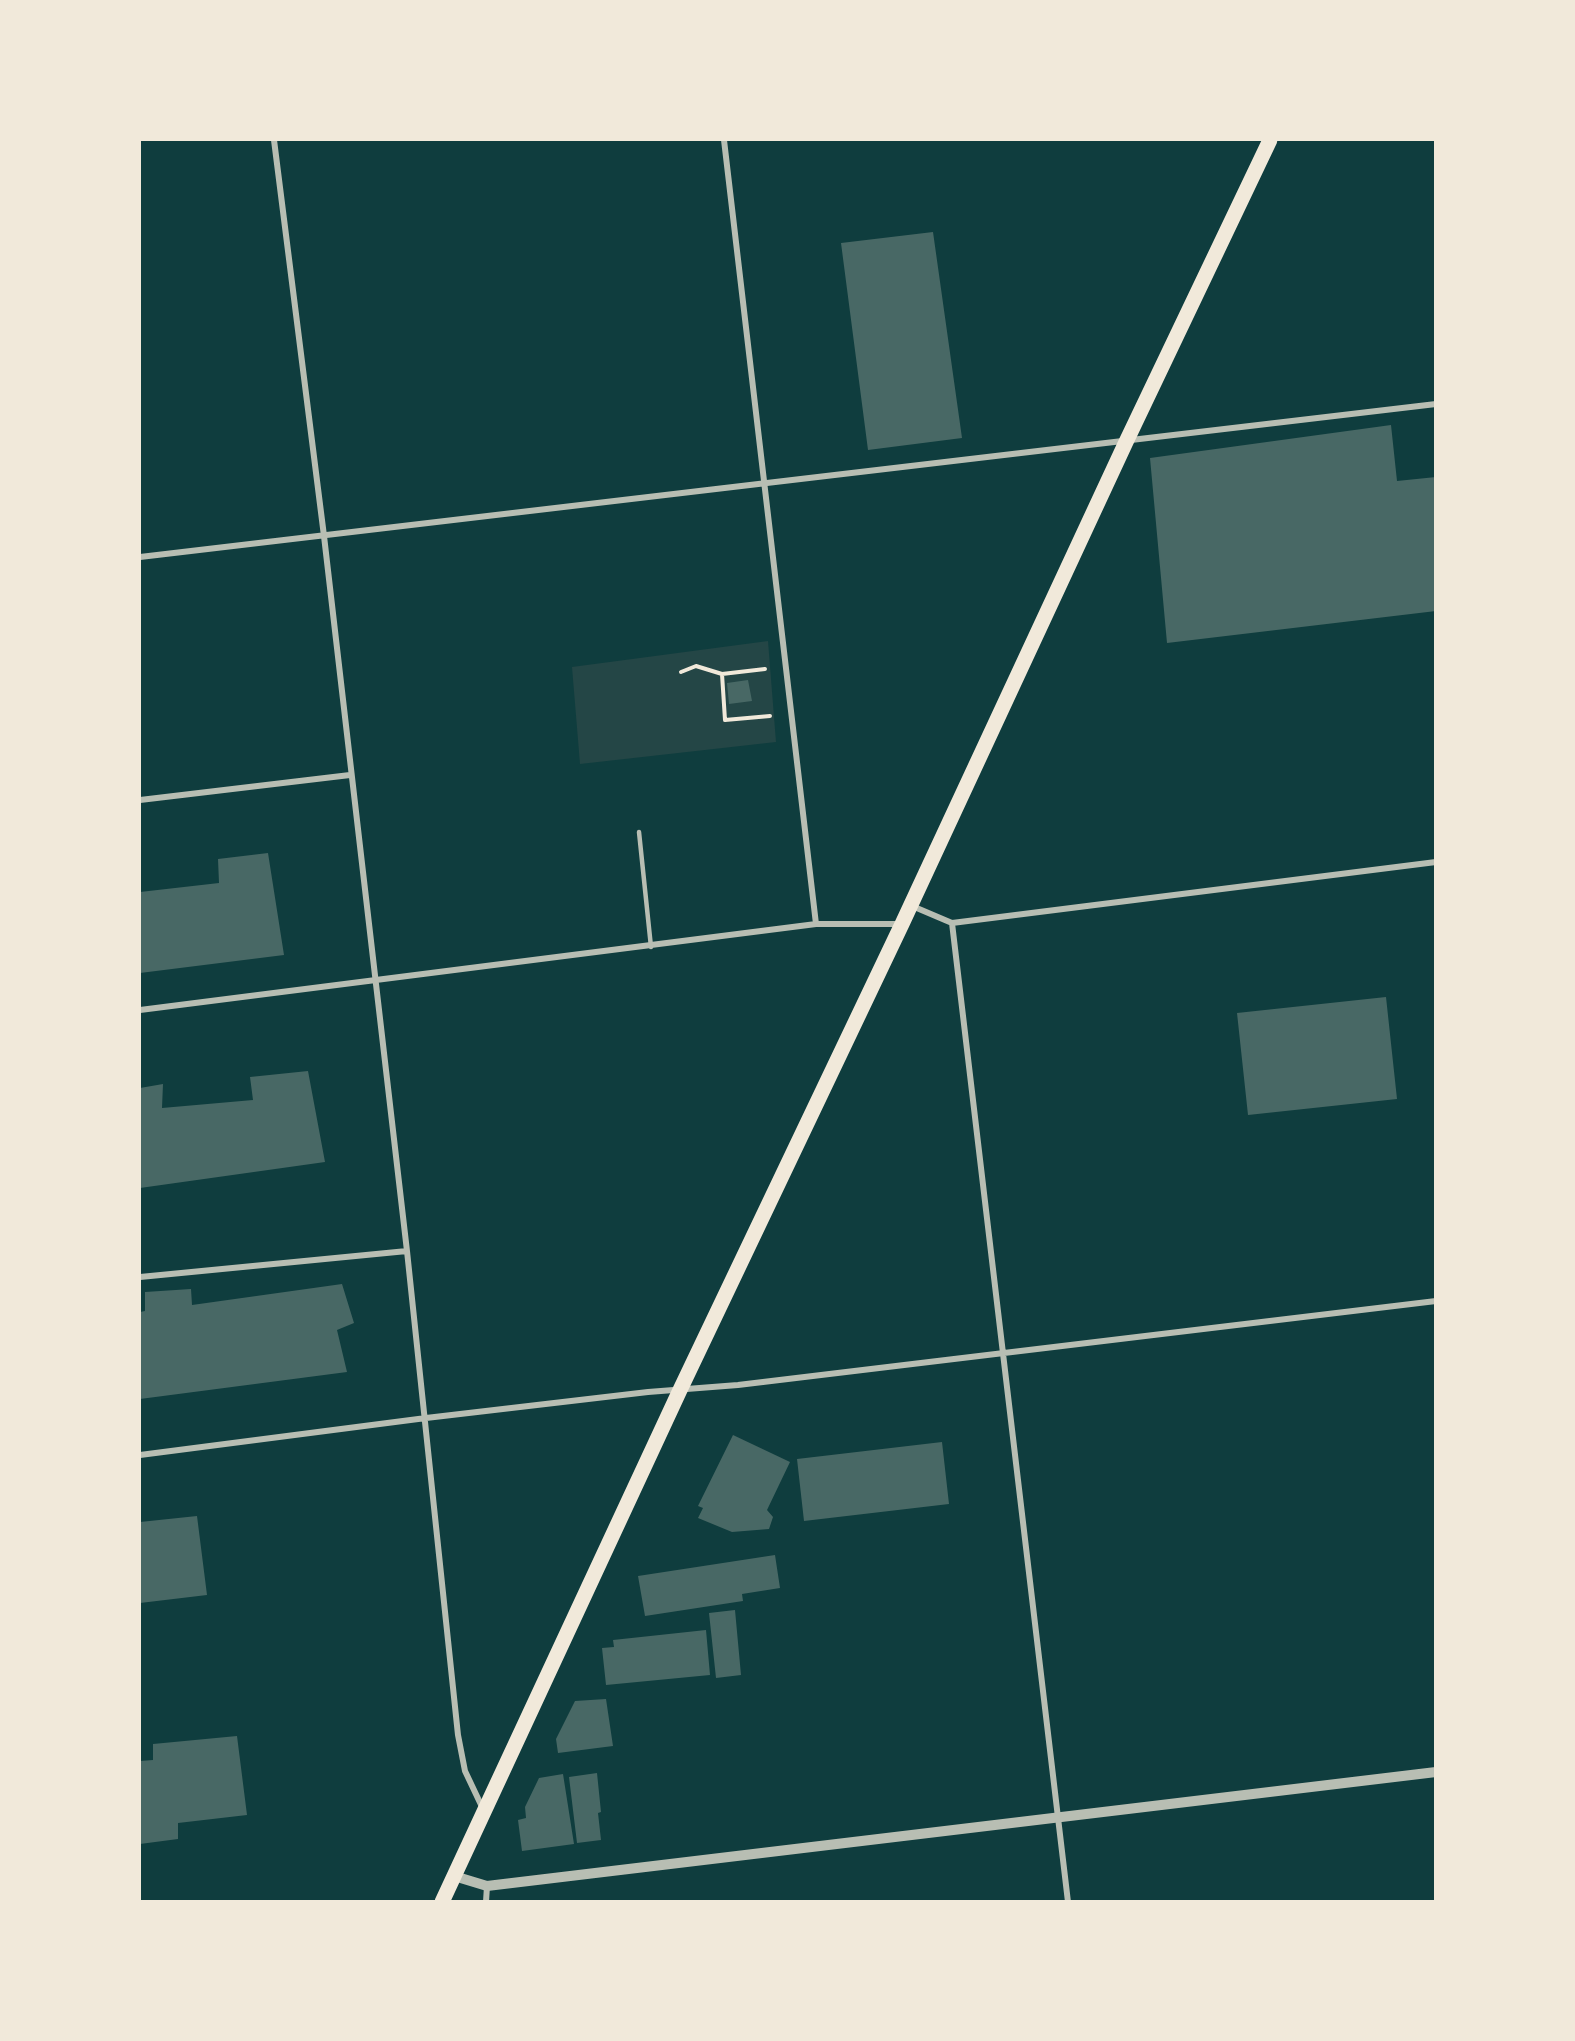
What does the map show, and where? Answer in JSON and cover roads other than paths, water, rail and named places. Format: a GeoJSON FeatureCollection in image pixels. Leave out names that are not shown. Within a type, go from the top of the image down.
{"type":"FeatureCollection","features":[{"type":"Feature","properties":{"kind":"main road"},"geometry":{"type":"LineString","coordinates":[[442,1902],[680,1390],[902,924],[1126,441],[1270,140]]}},
{"type":"Feature","properties":{"kind":"street"},"geometry":{"type":"LineString","coordinates":[[274,140],[324,536],[407,1251],[458,1735],[465,1771],[484,1812]]}},
{"type":"Feature","properties":{"kind":"street"},"geometry":{"type":"LineString","coordinates":[[724,140],[816,924]]}},
{"type":"Feature","properties":{"kind":"street"},"geometry":{"type":"LineString","coordinates":[[140,557],[1436,404]]}},
{"type":"Feature","properties":{"kind":"street"},"geometry":{"type":"LineString","coordinates":[[140,800],[350,775]]}},
{"type":"Feature","properties":{"kind":"street"},"geometry":{"type":"LineString","coordinates":[[910,905],[952,923],[1436,862]]}},
{"type":"Feature","properties":{"kind":"street"},"geometry":{"type":"LineString","coordinates":[[952,923],[1068,1902]]}},
{"type":"Feature","properties":{"kind":"street"},"geometry":{"type":"LineString","coordinates":[[140,1010],[651,947],[816,924],[902,924]]}},
{"type":"Feature","properties":{"kind":"street"},"geometry":{"type":"LineString","coordinates":[[140,1277],[407,1251]]}},
{"type":"Feature","properties":{"kind":"street"},"geometry":{"type":"LineString","coordinates":[[140,1455],[426,1418],[738,1385],[1436,1302]]}},
{"type":"Feature","properties":{"kind":"street"},"geometry":{"type":"LineString","coordinates":[[454,1876],[487,1886],[1436,1772]]}},
{"type":"Feature","properties":{"kind":"street"},"geometry":{"type":"LineString","coordinates":[[486,1902],[487,1886]]}},
{"type":"Feature","properties":{"kind":"lane"},"geometry":{"type":"LineString","coordinates":[[639,832],[651,947]]}}]}
